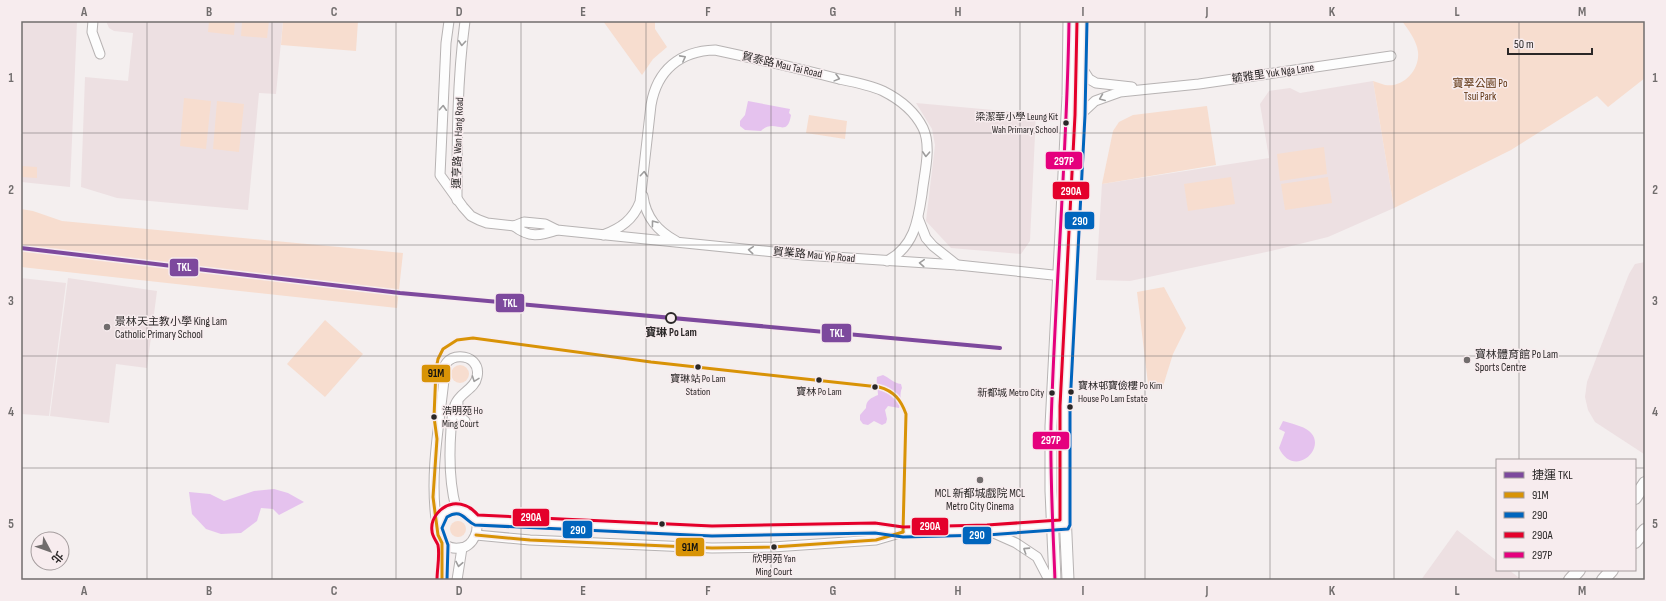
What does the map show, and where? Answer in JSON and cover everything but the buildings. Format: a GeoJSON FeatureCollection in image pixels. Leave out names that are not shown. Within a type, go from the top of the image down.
{"type":"FeatureCollection","features":[{"type":"Feature","properties":{"kind":"main road"},"geometry":{"type":"LineString","coordinates":[[1636,496],[1645,483]]}},
{"type":"Feature","properties":{"kind":"main road"},"geometry":{"type":"LineString","coordinates":[[1636,541],[1645,530]]}},
{"type":"Feature","properties":{"kind":"main road"},"geometry":{"type":"LineString","coordinates":[[1570,580],[1578,571]]}},
{"type":"Feature","properties":{"kind":"main road"},"geometry":{"type":"LineString","coordinates":[[1603,580],[1611,571]]}},
{"type":"Feature","properties":{"kind":"street"},"geometry":{"type":"LineString","coordinates":[[93,21],[92,32],[100,54]]}},
{"type":"Feature","properties":{"kind":"street","name":"運亨路 Wan Hang Road"},"geometry":{"type":"LineString","coordinates":[[449,21],[446,43],[440,175],[457,200]]}},
{"type":"Feature","properties":{"kind":"street","name":"運亨路 Wan Hang Road"},"geometry":{"type":"LineString","coordinates":[[457,200],[457,146],[462,46],[465,21]]}},
{"type":"Feature","properties":{"kind":"street"},"geometry":{"type":"LineString","coordinates":[[1054,580],[1051,491],[1051,426],[1068,90],[1069,21]]}},
{"type":"Feature","properties":{"kind":"street"},"geometry":{"type":"LineString","coordinates":[[1068,580],[1065,525],[1064,438],[1080,115],[1082,21]]}},
{"type":"Feature","properties":{"kind":"street","name":"貿泰路 Mau Tai Road"},"geometry":{"type":"LineString","coordinates":[[602,235],[618,229],[627,222],[638,209],[642,193],[651,105],[655,87],[665,71],[680,59],[697,52],[715,50],[868,86],[882,91],[896,99],[910,110],[923,128],[927,142],[918,218],[912,236],[906,246],[899,253],[887,260]]}},
{"type":"Feature","properties":{"kind":"street","name":"毓雅里 Yuk Nga Lane"},"geometry":{"type":"LineString","coordinates":[[1080,115],[1095,101],[1102,97],[1120,92],[1199,84],[1391,56]]}},
{"type":"Feature","properties":{"kind":"street","name":"毓雅里 Yuk Nga Lane"},"geometry":{"type":"LineString","coordinates":[[1082,68],[1089,79],[1096,83],[1154,88]]}},
{"type":"Feature","properties":{"kind":"street","name":"貿泰路 Mau Tai Road"},"geometry":{"type":"LineString","coordinates":[[642,193],[645,208],[652,221],[665,235],[679,243]]}},
{"type":"Feature","properties":{"kind":"street","name":"貿業路 Mau Yip Road"},"geometry":{"type":"LineString","coordinates":[[457,200],[471,216],[479,220],[487,223],[514,226],[524,233],[544,235],[557,230],[679,243],[958,265],[1072,278]]}},
{"type":"Feature","properties":{"kind":"street","name":"貿泰路 Mau Tai Road"},"geometry":{"type":"LineString","coordinates":[[918,218],[926,238],[933,246],[958,265]]}},
{"type":"Feature","properties":{"kind":"street"},"geometry":{"type":"LineString","coordinates":[[442,580],[442,543],[438,535],[433,491],[437,439],[444,380],[443,373],[447,363],[454,357],[461,356],[473,362],[478,373],[476,381],[473,385],[459,397],[452,415],[449,472],[456,508]]}},
{"type":"Feature","properties":{"kind":"street"},"geometry":{"type":"LineString","coordinates":[[459,397],[458,412],[460,417],[465,421]]}},
{"type":"Feature","properties":{"kind":"street"},"geometry":{"type":"LineString","coordinates":[[437,524],[439,519],[446,511],[456,508],[465,510],[475,520],[477,530],[473,541],[462,548],[452,548],[442,543]]}},
{"type":"Feature","properties":{"kind":"street"},"geometry":{"type":"LineString","coordinates":[[475,520],[712,531],[875,528],[903,532],[988,530],[1065,525]]}},
{"type":"Feature","properties":{"kind":"street"},"geometry":{"type":"LineString","coordinates":[[988,530],[1016,543],[1037,557],[1049,580]]}},
{"type":"Feature","properties":{"kind":"street"},"geometry":{"type":"LineString","coordinates":[[476,535],[552,541],[712,548],[876,540],[903,532]]}},
{"type":"Feature","properties":{"kind":"street"},"geometry":{"type":"LineString","coordinates":[[457,580],[462,548]]}},
{"type":"Feature","properties":{"kind":"shaded area"},"geometry":{"type":"Polygon","coordinates":[[[21,21],[77,21],[70,187],[21,182],[21,21]]]}},
{"type":"Feature","properties":{"kind":"shaded area"},"geometry":{"type":"Polygon","coordinates":[[[106,21],[283,21],[276,94],[259,93],[248,210],[117,198],[81,187],[85,77],[128,81],[133,33],[114,31],[109,28],[106,21]]]}},
{"type":"Feature","properties":{"kind":"shaded area"},"geometry":{"type":"Polygon","coordinates":[[[1373,81],[1394,208],[1328,237],[1271,251],[1130,281],[1096,280],[1102,184],[1269,158],[1260,104],[1269,91],[1290,88],[1300,93],[1373,81]]]}},
{"type":"Feature","properties":{"kind":"shaded area"},"geometry":{"type":"Polygon","coordinates":[[[748,101],[790,109],[789,113],[791,115],[787,126],[771,126],[766,127],[761,131],[745,130],[740,126],[740,121],[745,115],[748,101]]]}},
{"type":"Feature","properties":{"kind":"shaded area"},"geometry":{"type":"Polygon","coordinates":[[[916,103],[1036,114],[1030,241],[1021,254],[951,248],[926,221],[935,145],[932,129],[916,103]]]}},
{"type":"Feature","properties":{"kind":"shaded area"},"geometry":{"type":"Polygon","coordinates":[[[1645,262],[1644,454],[1595,422],[1588,410],[1585,397],[1587,382],[1629,274],[1635,264],[1645,262]]]}},
{"type":"Feature","properties":{"kind":"shaded area"},"geometry":{"type":"Polygon","coordinates":[[[21,278],[66,283],[49,416],[21,414],[21,278]]]}},
{"type":"Feature","properties":{"kind":"shaded area","name":"景林天主教小學 King Lam Catholic Primary School"},"geometry":{"type":"Polygon","coordinates":[[[68,278],[157,291],[147,368],[116,364],[109,423],[50,416],[68,278]]]}},
{"type":"Feature","properties":{"kind":"shaded area"},"geometry":{"type":"Polygon","coordinates":[[[883,375],[896,383],[901,384],[902,388],[899,408],[888,406],[885,410],[887,419],[886,423],[882,425],[874,421],[868,425],[863,424],[860,420],[860,415],[866,408],[868,401],[878,395],[877,377],[883,375]]]}},
{"type":"Feature","properties":{"kind":"shaded area"},"geometry":{"type":"Polygon","coordinates":[[[1283,421],[1306,429],[1314,438],[1315,445],[1307,458],[1300,461],[1293,461],[1285,457],[1279,448],[1285,432],[1279,429],[1283,421]]]}},
{"type":"Feature","properties":{"kind":"shaded area"},"geometry":{"type":"Polygon","coordinates":[[[274,489],[288,493],[304,502],[279,515],[273,509],[261,508],[257,521],[241,533],[221,534],[206,529],[192,514],[189,492],[210,494],[224,501],[254,491],[274,489]]]}},
{"type":"Feature","properties":{"kind":"shaded area"},"geometry":{"type":"Polygon","coordinates":[[[1457,530],[1496,560],[1496,571],[1510,571],[1522,580],[1421,580],[1457,530]]]}},
{"type":"Feature","properties":{"kind":"green space"},"geometry":{"type":"Polygon","coordinates":[[[209,21],[235,21],[234,35],[208,32],[209,21]]]}},
{"type":"Feature","properties":{"kind":"green space"},"geometry":{"type":"Polygon","coordinates":[[[242,21],[269,21],[267,38],[241,36],[242,21]]]}},
{"type":"Feature","properties":{"kind":"green space"},"geometry":{"type":"Polygon","coordinates":[[[283,21],[358,21],[356,51],[281,45],[283,21]]]}},
{"type":"Feature","properties":{"kind":"green space"},"geometry":{"type":"Polygon","coordinates":[[[603,21],[655,21],[655,29],[667,47],[653,59],[642,75],[603,21]]]}},
{"type":"Feature","properties":{"kind":"green space","name":"寶翠公園 Po Tsui Park"},"geometry":{"type":"Polygon","coordinates":[[[1402,21],[1645,21],[1645,78],[1608,107],[1597,96],[1511,150],[1394,208],[1373,81],[1385,85],[1398,84],[1409,76],[1416,65],[1418,52],[1416,44],[1412,35],[1402,21]]]}},
{"type":"Feature","properties":{"kind":"green space"},"geometry":{"type":"Polygon","coordinates":[[[184,98],[211,101],[206,149],[180,146],[184,98]]]}},
{"type":"Feature","properties":{"kind":"green space"},"geometry":{"type":"Polygon","coordinates":[[[217,101],[244,104],[239,152],[213,149],[217,101]]]}},
{"type":"Feature","properties":{"kind":"green space"},"geometry":{"type":"Polygon","coordinates":[[[1207,106],[1216,165],[1102,184],[1113,131],[1119,122],[1133,115],[1207,106]]]}},
{"type":"Feature","properties":{"kind":"green space"},"geometry":{"type":"Polygon","coordinates":[[[809,115],[847,121],[845,139],[806,133],[809,115]]]}},
{"type":"Feature","properties":{"kind":"green space"},"geometry":{"type":"Polygon","coordinates":[[[1324,147],[1327,174],[1280,181],[1277,154],[1324,147]]]}},
{"type":"Feature","properties":{"kind":"green space"},"geometry":{"type":"Polygon","coordinates":[[[21,166],[37,167],[37,178],[21,177],[21,166]]]}},
{"type":"Feature","properties":{"kind":"green space"},"geometry":{"type":"Polygon","coordinates":[[[1231,177],[1235,204],[1188,211],[1184,184],[1231,177]]]}},
{"type":"Feature","properties":{"kind":"green space"},"geometry":{"type":"Polygon","coordinates":[[[1328,177],[1332,203],[1285,210],[1281,184],[1328,177]]]}},
{"type":"Feature","properties":{"kind":"green space"},"geometry":{"type":"Polygon","coordinates":[[[21,209],[33,211],[62,221],[403,253],[397,308],[21,267],[21,209]]]}},
{"type":"Feature","properties":{"kind":"green space"},"geometry":{"type":"Polygon","coordinates":[[[1164,287],[1186,328],[1173,354],[1163,386],[1159,388],[1148,384],[1137,292],[1164,287]]]}},
{"type":"Feature","properties":{"kind":"green space"},"geometry":{"type":"Polygon","coordinates":[[[325,320],[363,354],[325,397],[287,364],[325,320]]]}},
{"type":"Feature","properties":{"kind":"green space"},"geometry":{"type":"Polygon","coordinates":[[[460,365],[466,368],[469,374],[466,380],[460,383],[454,380],[451,374],[454,368],[460,365]]]}},
{"type":"Feature","properties":{"kind":"green space"},"geometry":{"type":"Polygon","coordinates":[[[455,521],[461,521],[466,526],[464,535],[461,537],[455,537],[450,532],[450,526],[455,521]]]}},
{"type":"Feature","properties":{"kind":"metro line","name":"TKL"},"geometry":{"type":"LineString","coordinates":[[21,248],[400,293],[1000,348]]}},
{"type":"Feature","properties":{"kind":"transit line","name":"297P"},"geometry":{"type":"LineString","coordinates":[[1055,580],[1051,484],[1051,426],[1066,122],[1069,21]]}},
{"type":"Feature","properties":{"kind":"transit line","name":"290A"},"geometry":{"type":"LineString","coordinates":[[437,580],[439,549],[432,533],[432,526],[437,513],[444,507],[453,504],[467,506],[478,515],[712,526],[875,523],[903,527],[987,525],[1060,520],[1060,406],[1075,115],[1077,21]]}},
{"type":"Feature","properties":{"kind":"transit line","name":"290"},"geometry":{"type":"LineString","coordinates":[[447,580],[448,545],[442,528],[447,517],[456,514],[460,514],[475,525],[712,536],[875,533],[903,537],[987,535],[1068,529],[1070,525],[1070,406],[1085,115],[1087,21]]}},
{"type":"Feature","properties":{"kind":"transit line","name":"91M"},"geometry":{"type":"LineString","coordinates":[[442,580],[442,543],[438,535],[433,497],[437,439],[434,417],[436,369],[438,359],[443,349],[457,340],[473,338],[651,362],[879,387],[889,391],[902,404],[906,414],[903,532]]}},
{"type":"Feature","properties":{"kind":"transit line","name":"91M"},"geometry":{"type":"LineString","coordinates":[[476,535],[530,540],[712,548],[773,547],[876,540],[903,532]]}},
{"type":"Feature","properties":{"kind":"place","name":"梁潔華小學 Leung Kit Wah Primary School"},"geometry":{"type":"Point","coordinates":[1066,123]}},
{"type":"Feature","properties":{"kind":"place","name":"寶琳 Po Lam"},"geometry":{"type":"Point","coordinates":[671,318]}},
{"type":"Feature","properties":{"kind":"place","name":"景林天主教小學 King Lam Catholic Primary School"},"geometry":{"type":"Point","coordinates":[107,327]}},
{"type":"Feature","properties":{"kind":"place","name":"寶林體育館 Po Lam Sports Centre"},"geometry":{"type":"Point","coordinates":[1467,360]}},
{"type":"Feature","properties":{"kind":"place","name":"寶琳站 Po Lam Station"},"geometry":{"type":"Point","coordinates":[698,367]}},
{"type":"Feature","properties":{"kind":"place","name":"寶林 Po Lam"},"geometry":{"type":"Point","coordinates":[819,380]}},
{"type":"Feature","properties":{"kind":"place","name":"寶林邨寶儉樓 Po Kim House Po Lam Estate"},"geometry":{"type":"Point","coordinates":[1071,392]}},
{"type":"Feature","properties":{"kind":"place","name":"新都城 Metro City"},"geometry":{"type":"Point","coordinates":[1052,393]}},
{"type":"Feature","properties":{"kind":"place","name":"浩明苑 Ho Ming Court"},"geometry":{"type":"Point","coordinates":[434,417]}},
{"type":"Feature","properties":{"kind":"place","name":"MCL 新都城戲院 MCL Metro City Cinema"},"geometry":{"type":"Point","coordinates":[980,480]}},
{"type":"Feature","properties":{"kind":"place","name":"欣明苑 Yan Ming Court"},"geometry":{"type":"Point","coordinates":[774,547]}}]}
